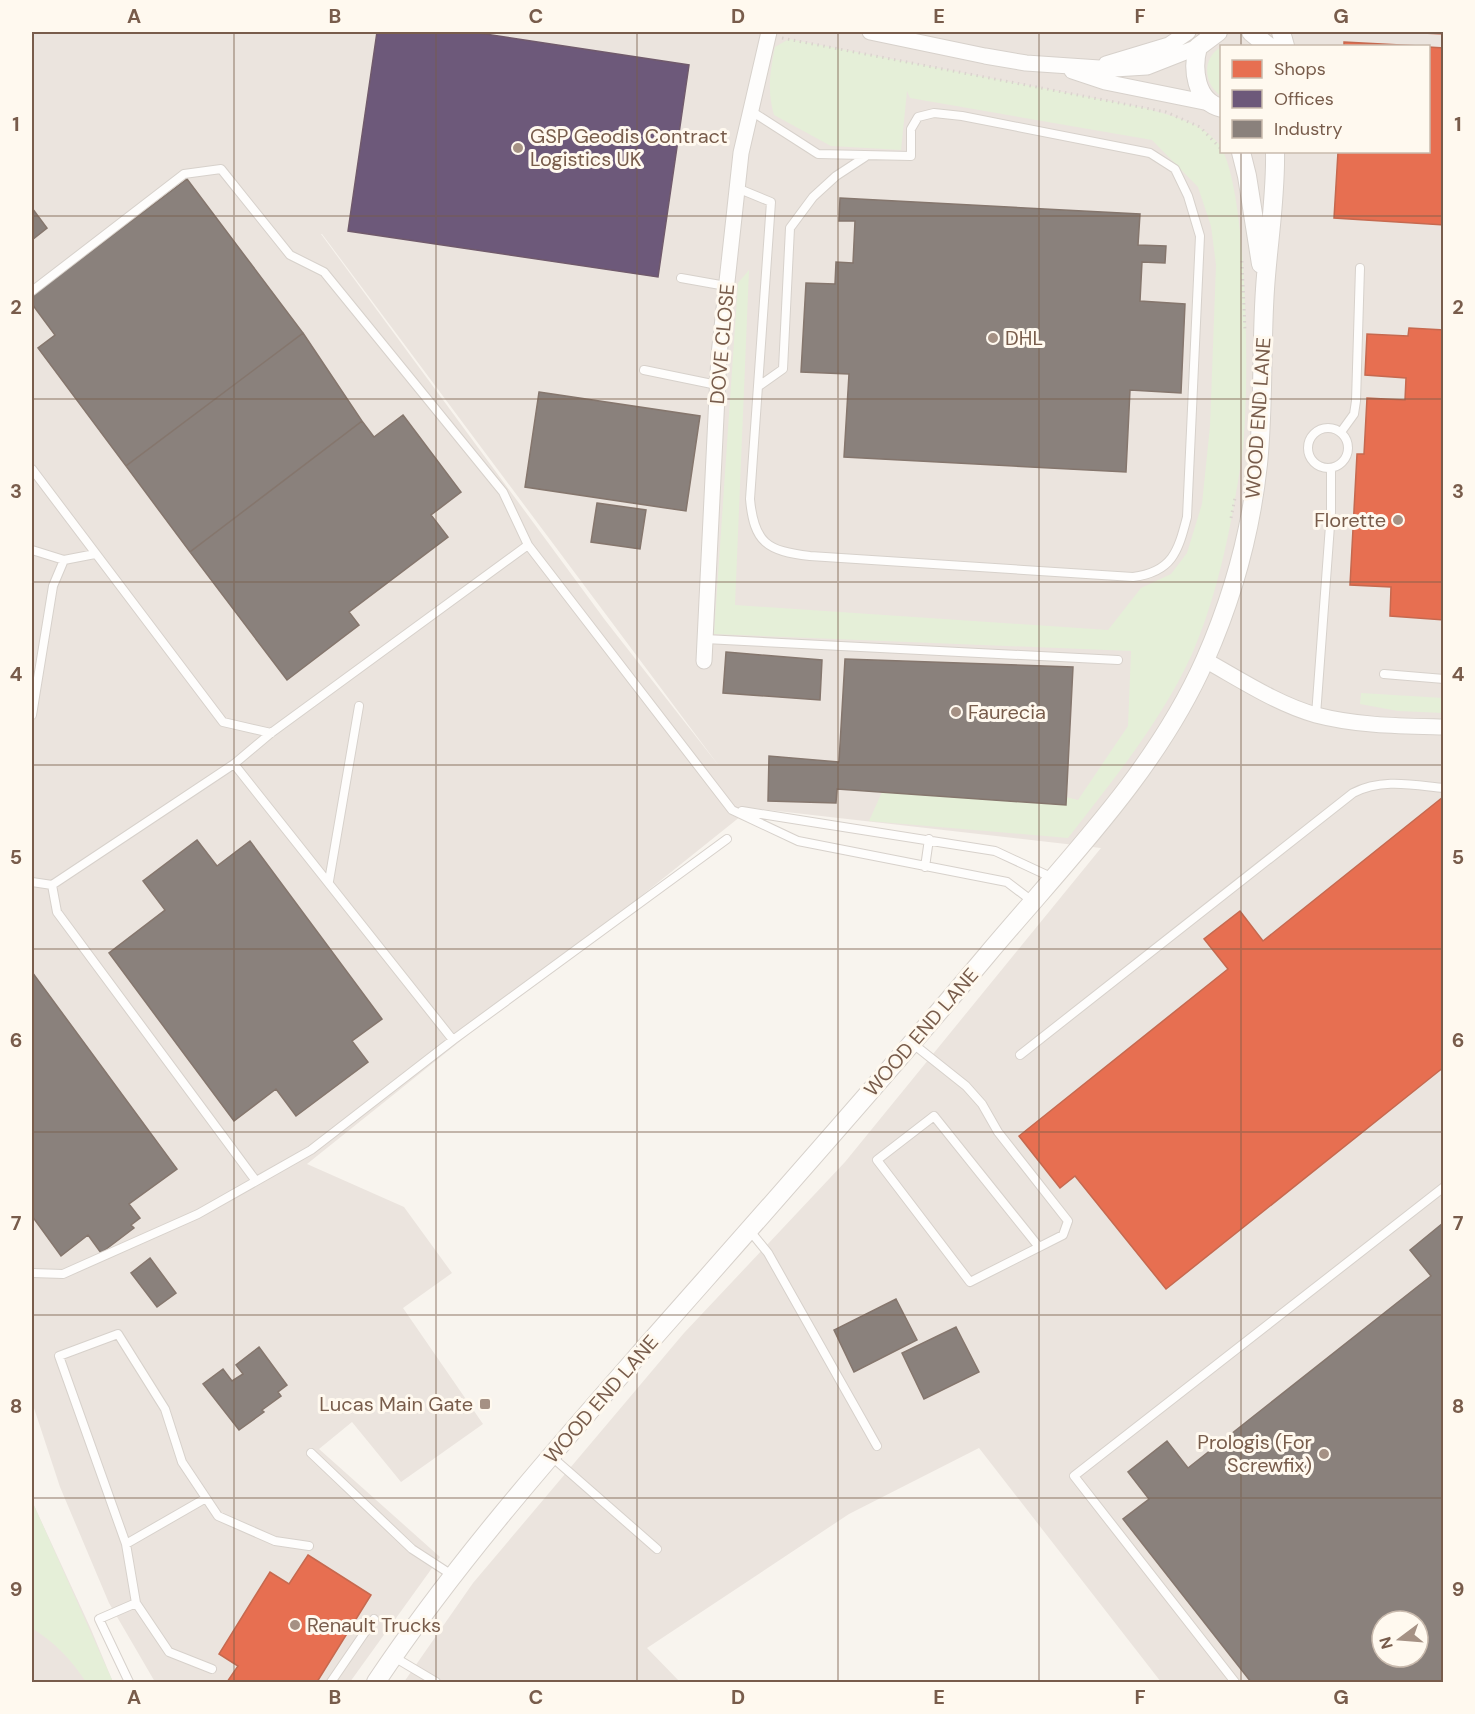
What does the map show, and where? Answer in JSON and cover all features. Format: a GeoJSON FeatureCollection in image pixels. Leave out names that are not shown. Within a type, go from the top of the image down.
{"type":"FeatureCollection","features":[{"type":"Feature","properties":{"kind":"street"},"geometry":{"type":"LineString","coordinates":[[870,32],[985,56],[1058,65],[1129,69],[1146,67],[1207,37]]}},
{"type":"Feature","properties":{"kind":"street"},"geometry":{"type":"LineString","coordinates":[[1098,66],[1169,45],[1188,32]]}},
{"type":"Feature","properties":{"kind":"street","name":"DOVE CLOSE"},"geometry":{"type":"LineString","coordinates":[[704,661],[717,385],[726,286],[741,153],[769,33]]}},
{"type":"Feature","properties":{"kind":"street"},"geometry":{"type":"LineString","coordinates":[[1207,37],[1194,68],[1196,78],[1218,108]]}},
{"type":"Feature","properties":{"kind":"street"},"geometry":{"type":"LineString","coordinates":[[1058,65],[1106,82],[1218,108]]}},
{"type":"Feature","properties":{"kind":"street","name":"WOOD END LANE"},"geometry":{"type":"LineString","coordinates":[[376,1683],[452,1575],[551,1456],[912,1043],[1032,902],[1046,875],[1133,782],[1158,745],[1205,660],[1223,613],[1250,517],[1258,466],[1265,290],[1276,184],[1275,153]]}},
{"type":"Feature","properties":{"kind":"street"},"geometry":{"type":"LineString","coordinates":[[1276,184],[1284,153]]}},
{"type":"Feature","properties":{"kind":"street","name":"WOOD END LANE"},"geometry":{"type":"LineString","coordinates":[[1233,155],[1247,176],[1265,290]]}},
{"type":"Feature","properties":{"kind":"street"},"geometry":{"type":"LineString","coordinates":[[1205,660],[1273,698],[1316,715],[1365,724],[1443,727]]}},
{"type":"Feature","properties":{"kind":"lane"},"geometry":{"type":"LineString","coordinates":[[737,188],[771,202],[750,499],[753,524],[768,545],[786,553],[1133,577],[1149,575],[1163,567],[1174,556],[1187,517],[1200,236],[1188,196],[1174,169],[1150,153],[962,116],[934,113],[918,117],[911,129],[911,156],[818,154],[751,111]]}},
{"type":"Feature","properties":{"kind":"lane"},"geometry":{"type":"LineString","coordinates":[[759,386],[783,369],[790,228],[813,197],[836,176],[866,156]]}},
{"type":"Feature","properties":{"kind":"lane"},"geometry":{"type":"LineString","coordinates":[[32,291],[184,174],[220,169],[290,255],[324,272],[503,492],[528,545],[732,810],[798,841],[1007,882],[1032,902]]}},
{"type":"Feature","properties":{"kind":"lane"},"geometry":{"type":"LineString","coordinates":[[1341,432],[1354,414],[1356,401],[1360,268]]}},
{"type":"Feature","properties":{"kind":"lane"},"geometry":{"type":"LineString","coordinates":[[681,278],[726,286]]}},
{"type":"Feature","properties":{"kind":"lane"},"geometry":{"type":"LineString","coordinates":[[644,370],[717,385]]}},
{"type":"Feature","properties":{"kind":"lane"},"geometry":{"type":"LineString","coordinates":[[1322,429],[1335,429],[1341,432],[1345,437],[1348,450],[1342,462],[1331,468],[1324,468],[1313,461],[1308,449],[1316,432],[1322,429]]}},
{"type":"Feature","properties":{"kind":"lane"},"geometry":{"type":"LineString","coordinates":[[1316,715],[1331,512],[1331,468]]}},
{"type":"Feature","properties":{"kind":"lane"},"geometry":{"type":"LineString","coordinates":[[32,469],[223,722],[271,733]]}},
{"type":"Feature","properties":{"kind":"lane"},"geometry":{"type":"LineString","coordinates":[[32,882],[52,885],[234,764],[271,733],[528,545]]}},
{"type":"Feature","properties":{"kind":"lane"},"geometry":{"type":"LineString","coordinates":[[32,550],[64,560],[94,554]]}},
{"type":"Feature","properties":{"kind":"lane"},"geometry":{"type":"LineString","coordinates":[[32,716],[53,586],[64,560]]}},
{"type":"Feature","properties":{"kind":"lane"},"geometry":{"type":"LineString","coordinates":[[705,639],[1118,660]]}},
{"type":"Feature","properties":{"kind":"lane"},"geometry":{"type":"LineString","coordinates":[[1384,674],[1443,679]]}},
{"type":"Feature","properties":{"kind":"lane"},"geometry":{"type":"LineString","coordinates":[[328,881],[359,706]]}},
{"type":"Feature","properties":{"kind":"lane"},"geometry":{"type":"LineString","coordinates":[[234,764],[453,1040]]}},
{"type":"Feature","properties":{"kind":"lane"},"geometry":{"type":"LineString","coordinates":[[1020,1055],[1353,793],[1382,783],[1443,788]]}},
{"type":"Feature","properties":{"kind":"lane"},"geometry":{"type":"LineString","coordinates":[[732,810],[995,850],[1046,875]]}},
{"type":"Feature","properties":{"kind":"lane"},"geometry":{"type":"LineString","coordinates":[[32,1273],[63,1274],[198,1214],[311,1149],[453,1040],[727,839]]}},
{"type":"Feature","properties":{"kind":"lane"},"geometry":{"type":"LineString","coordinates":[[925,867],[929,839]]}},
{"type":"Feature","properties":{"kind":"lane"},"geometry":{"type":"LineString","coordinates":[[52,885],[57,912],[256,1180]]}},
{"type":"Feature","properties":{"kind":"lane"},"geometry":{"type":"LineString","coordinates":[[912,1043],[966,1086],[982,1104],[998,1132],[1068,1221],[1063,1235],[970,1282],[877,1160],[934,1116],[1039,1247]]}},
{"type":"Feature","properties":{"kind":"lane"},"geometry":{"type":"LineString","coordinates":[[1235,1683],[1074,1476],[1443,1186]]}},
{"type":"Feature","properties":{"kind":"lane"},"geometry":{"type":"LineString","coordinates":[[749,1230],[768,1253],[877,1446]]}},
{"type":"Feature","properties":{"kind":"lane"},"geometry":{"type":"LineString","coordinates":[[212,1669],[169,1652],[136,1603],[126,1544],[59,1356],[117,1334],[165,1409],[182,1462],[218,1516],[275,1541],[309,1546]]}},
{"type":"Feature","properties":{"kind":"lane"},"geometry":{"type":"LineString","coordinates":[[312,1453],[412,1549],[452,1575]]}},
{"type":"Feature","properties":{"kind":"lane"},"geometry":{"type":"LineString","coordinates":[[551,1456],[657,1549]]}},
{"type":"Feature","properties":{"kind":"lane"},"geometry":{"type":"LineString","coordinates":[[126,1544],[206,1498]]}},
{"type":"Feature","properties":{"kind":"lane"},"geometry":{"type":"LineString","coordinates":[[129,1683],[99,1619],[136,1603]]}},
{"type":"Feature","properties":{"kind":"lane"},"geometry":{"type":"LineString","coordinates":[[331,1683],[374,1619]]}},
{"type":"Feature","properties":{"kind":"lane"},"geometry":{"type":"LineString","coordinates":[[393,1656],[436,1683]]}},
{"type":"Feature","properties":{"kind":"path"},"geometry":{"type":"LineString","coordinates":[[769,33],[1166,112],[1200,127],[1220,149]]}},
{"type":"Feature","properties":{"kind":"path"},"geometry":{"type":"LineString","coordinates":[[1242,255],[1245,336]]}},
{"type":"Feature","properties":{"kind":"path"},"geometry":{"type":"LineString","coordinates":[[1230,524],[1236,489]]}},
{"type":"Feature","properties":{"kind":"shaded area"},"geometry":{"type":"Polygon","coordinates":[[[32,32],[1443,32],[1443,1682],[1161,1682],[979,1448],[849,1514],[647,1648],[680,1682],[404,1682],[473,1583],[684,1333],[845,1162],[1101,848],[751,808],[307,1164],[404,1207],[452,1273],[403,1308],[483,1424],[401,1482],[352,1422],[319,1449],[440,1557],[350,1682],[155,1682],[109,1603],[60,1487],[32,1402],[32,32]],[[322,234],[605,620],[719,766],[322,234]]]}},
{"type":"Feature","properties":{"kind":"shaded area"},"geometry":{"type":"Polygon","coordinates":[[[32,1501],[90,1627],[113,1682],[32,1682],[32,1501]]]}},
{"type":"Feature","properties":{"kind":"green space"},"geometry":{"type":"Polygon","coordinates":[[[789,39],[1145,108],[1184,120],[1202,129],[1218,143],[1220,153],[1223,153],[1228,165],[1236,200],[1245,294],[1245,429],[1234,506],[1217,582],[1192,654],[1180,679],[1135,750],[1068,838],[869,821],[882,792],[1065,805],[1066,797],[1078,800],[1128,726],[1131,651],[714,634],[738,283],[749,270],[735,605],[1108,630],[1141,588],[1171,574],[1187,553],[1202,504],[1210,426],[1216,265],[1211,226],[1198,187],[1152,140],[910,98],[907,91],[901,150],[831,146],[774,115],[770,98],[770,81],[775,47],[789,39]]]}},
{"type":"Feature","properties":{"kind":"green space"},"geometry":{"type":"Polygon","coordinates":[[[1220,48],[1220,95],[1211,85],[1207,72],[1210,58],[1220,48]]]}},
{"type":"Feature","properties":{"kind":"green space"},"geometry":{"type":"Polygon","coordinates":[[[1361,693],[1443,698],[1443,713],[1398,711],[1360,704],[1361,693]]]}},
{"type":"Feature","properties":{"kind":"green space"},"geometry":{"type":"Polygon","coordinates":[[[32,1501],[113,1682],[86,1682],[62,1652],[32,1628],[32,1501]]]}},
{"type":"Feature","properties":{"kind":"building: Shops"},"geometry":{"type":"Polygon","coordinates":[[[1399,32],[1444,32],[1444,34],[1399,32]]]}},
{"type":"Feature","properties":{"kind":"building: Shops"},"geometry":{"type":"Polygon","coordinates":[[[1344,42],[1401,45],[1344,45],[1344,42]]]}},
{"type":"Feature","properties":{"kind":"building: Shops"},"geometry":{"type":"Polygon","coordinates":[[[1430,47],[1444,48],[1444,225],[1334,218],[1338,153],[1430,153],[1430,47]]]}},
{"type":"Feature","properties":{"kind":"building: Shops","name":"Florette"},"geometry":{"type":"Polygon","coordinates":[[[1409,328],[1444,330],[1444,620],[1390,616],[1391,587],[1350,585],[1357,454],[1364,454],[1367,398],[1405,400],[1406,378],[1365,375],[1367,334],[1408,336],[1409,328]]]}},
{"type":"Feature","properties":{"kind":"building: Shops"},"geometry":{"type":"Polygon","coordinates":[[[1443,797],[1444,1067],[1166,1289],[1075,1176],[1060,1188],[1019,1136],[1228,969],[1204,939],[1240,911],[1263,941],[1443,797]]]}},
{"type":"Feature","properties":{"kind":"building: Shops","name":"Renault Trucks"},"geometry":{"type":"Polygon","coordinates":[[[308,1555],[371,1595],[317,1682],[227,1682],[238,1666],[219,1654],[270,1572],[289,1584],[308,1555]]]}},
{"type":"Feature","properties":{"kind":"building: Offices","name":"GSP Geodis Contract Logistics UK"},"geometry":{"type":"Polygon","coordinates":[[[377,32],[472,32],[689,65],[658,277],[348,231],[377,32]]]}},
{"type":"Feature","properties":{"kind":"building: Industry"},"geometry":{"type":"Polygon","coordinates":[[[187,179],[303,333],[126,466],[38,348],[55,335],[32,304],[32,296],[187,179]]]}},
{"type":"Feature","properties":{"kind":"building: Industry","name":"DHL"},"geometry":{"type":"Polygon","coordinates":[[[840,198],[1140,214],[1138,245],[1166,246],[1165,263],[1142,262],[1140,301],[1185,304],[1181,393],[1130,390],[1126,472],[844,457],[849,374],[801,372],[806,283],[835,284],[836,262],[853,263],[855,221],[839,221],[840,198]]]}},
{"type":"Feature","properties":{"kind":"building: Industry"},"geometry":{"type":"Polygon","coordinates":[[[32,208],[47,228],[32,240],[32,208]]]}},
{"type":"Feature","properties":{"kind":"building: Industry"},"geometry":{"type":"Polygon","coordinates":[[[303,333],[362,421],[190,552],[126,466],[303,333]]]}},
{"type":"Feature","properties":{"kind":"building: Industry"},"geometry":{"type":"Polygon","coordinates":[[[539,392],[700,416],[686,511],[525,487],[539,392]]]}},
{"type":"Feature","properties":{"kind":"building: Industry"},"geometry":{"type":"Polygon","coordinates":[[[403,415],[461,492],[431,515],[448,537],[349,612],[359,625],[287,680],[190,552],[362,421],[374,437],[403,415]]]}},
{"type":"Feature","properties":{"kind":"building: Industry"},"geometry":{"type":"Polygon","coordinates":[[[597,503],[646,510],[640,549],[591,542],[597,503]]]}},
{"type":"Feature","properties":{"kind":"building: Industry"},"geometry":{"type":"Polygon","coordinates":[[[726,652],[822,660],[820,700],[723,693],[726,652]]]}},
{"type":"Feature","properties":{"kind":"building: Industry","name":"Faurecia"},"geometry":{"type":"Polygon","coordinates":[[[845,659],[1073,667],[1066,805],[837,789],[836,803],[768,801],[769,756],[839,762],[845,659]]]}},
{"type":"Feature","properties":{"kind":"building: Industry"},"geometry":{"type":"Polygon","coordinates":[[[197,840],[217,866],[250,841],[382,1019],[352,1041],[368,1062],[296,1116],[276,1089],[234,1121],[109,953],[165,910],[143,881],[197,840]]]}},
{"type":"Feature","properties":{"kind":"building: Industry"},"geometry":{"type":"Polygon","coordinates":[[[32,972],[177,1169],[129,1204],[140,1218],[131,1225],[134,1228],[101,1253],[88,1235],[61,1256],[32,1216],[32,972]]]}},
{"type":"Feature","properties":{"kind":"building: Industry","name":"Prologis (For Screwfix)"},"geometry":{"type":"Polygon","coordinates":[[[1443,1223],[1444,1682],[1251,1682],[1123,1519],[1149,1499],[1128,1472],[1167,1441],[1188,1468],[1431,1276],[1410,1250],[1443,1223]]]}},
{"type":"Feature","properties":{"kind":"building: Industry"},"geometry":{"type":"Polygon","coordinates":[[[150,1258],[176,1293],[157,1307],[131,1273],[150,1258]]]}},
{"type":"Feature","properties":{"kind":"building: Industry"},"geometry":{"type":"Polygon","coordinates":[[[896,1299],[917,1340],[854,1372],[834,1330],[896,1299]]]}},
{"type":"Feature","properties":{"kind":"building: Industry"},"geometry":{"type":"Polygon","coordinates":[[[956,1327],[979,1372],[924,1399],[902,1353],[956,1327]]]}},
{"type":"Feature","properties":{"kind":"building: Industry"},"geometry":{"type":"Polygon","coordinates":[[[259,1347],[287,1385],[278,1392],[281,1396],[262,1410],[264,1412],[239,1430],[203,1384],[223,1369],[232,1381],[243,1374],[236,1365],[259,1347]]]}},
{"type":"Feature","properties":{"kind":"place","name":"GSP Geodis Contract Logistics UK"},"geometry":{"type":"Point","coordinates":[518,148]}},
{"type":"Feature","properties":{"kind":"place","name":"DHL"},"geometry":{"type":"Point","coordinates":[993,338]}},
{"type":"Feature","properties":{"kind":"place","name":"Florette"},"geometry":{"type":"Point","coordinates":[1398,520]}},
{"type":"Feature","properties":{"kind":"place","name":"Faurecia"},"geometry":{"type":"Point","coordinates":[956,712]}},
{"type":"Feature","properties":{"kind":"place","name":"Lucas Main Gate"},"geometry":{"type":"Point","coordinates":[485,1404]}},
{"type":"Feature","properties":{"kind":"place","name":"Prologis (For Screwfix)"},"geometry":{"type":"Point","coordinates":[1324,1454]}},
{"type":"Feature","properties":{"kind":"place","name":"Renault Trucks"},"geometry":{"type":"Point","coordinates":[295,1625]}}]}
